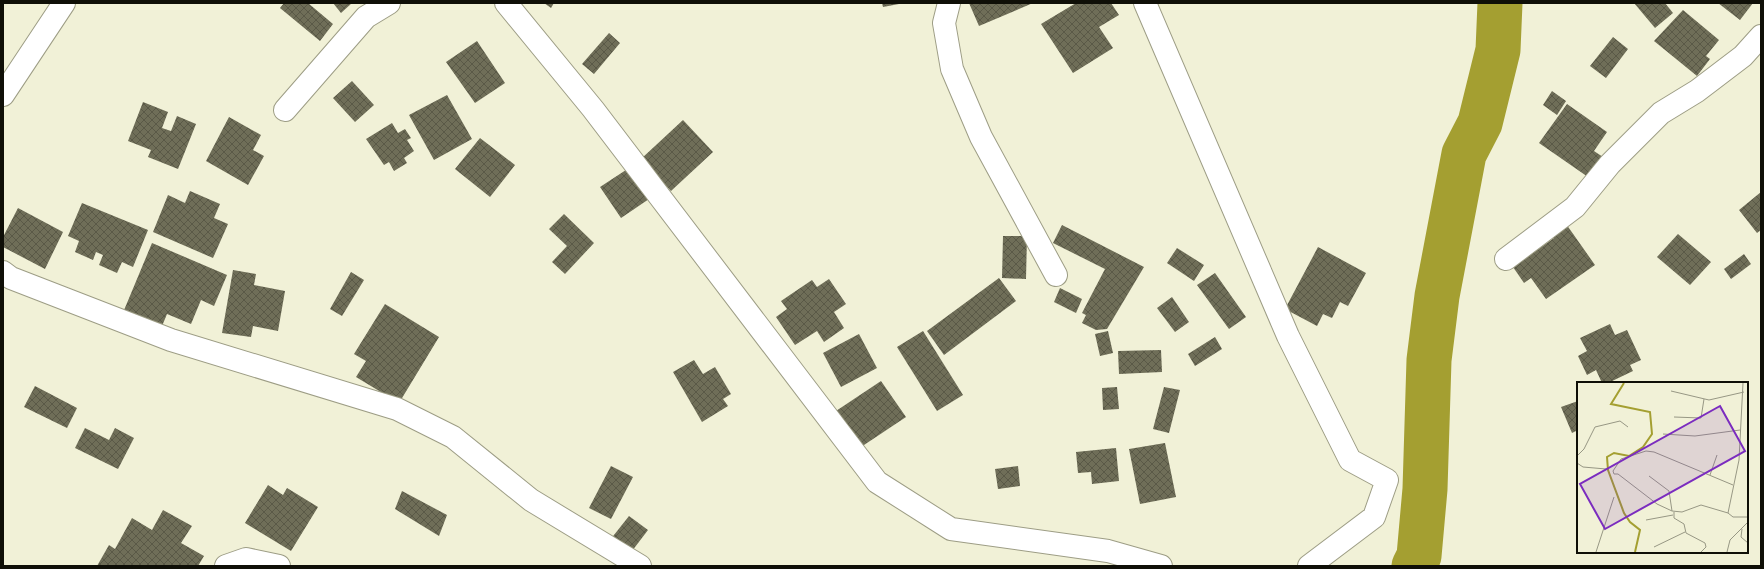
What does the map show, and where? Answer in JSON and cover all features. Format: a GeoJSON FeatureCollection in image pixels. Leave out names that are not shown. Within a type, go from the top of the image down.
{"type":"FeatureCollection","features":[{"type":"Feature","properties":{"kind":"street"},"geometry":{"type":"LineString","coordinates":[[6,83],[64,3]]}},
{"type":"Feature","properties":{"kind":"street"},"geometry":{"type":"LineString","coordinates":[[285,110],[366,17],[389,3]]}},
{"type":"Feature","properties":{"kind":"street"},"geometry":{"type":"LineString","coordinates":[[506,3],[593,109],[877,482],[950,529],[1108,551],[1161,566]]}},
{"type":"Feature","properties":{"kind":"street"},"geometry":{"type":"LineString","coordinates":[[949,3],[944,23],[952,69],[981,137],[1056,275]]}},
{"type":"Feature","properties":{"kind":"street"},"geometry":{"type":"LineString","coordinates":[[1145,3],[1288,336],[1350,460],[1387,480],[1374,517],[1309,566]]}},
{"type":"Feature","properties":{"kind":"street"},"geometry":{"type":"LineString","coordinates":[[1506,259],[1575,207],[1610,164],[1661,113],[1698,91],[1743,56],[1761,36]]}},
{"type":"Feature","properties":{"kind":"street"},"geometry":{"type":"LineString","coordinates":[[3,272],[11,278],[171,340],[397,409],[453,437],[531,500],[640,566]]}},
{"type":"Feature","properties":{"kind":"street"},"geometry":{"type":"LineString","coordinates":[[226,566],[246,559],[279,566]]}},
{"type":"Feature","properties":{"kind":"building"},"geometry":{"type":"Polygon","coordinates":[[[284,3],[308,3],[333,24],[320,41],[280,8],[284,3]]]}},
{"type":"Feature","properties":{"kind":"building"},"geometry":{"type":"Polygon","coordinates":[[[333,3],[352,3],[341,13],[333,3]]]}},
{"type":"Feature","properties":{"kind":"building"},"geometry":{"type":"Polygon","coordinates":[[[544,3],[554,3],[551,8],[544,3]]]}},
{"type":"Feature","properties":{"kind":"building"},"geometry":{"type":"Polygon","coordinates":[[[882,3],[899,3],[899,4],[883,7],[882,3]]]}},
{"type":"Feature","properties":{"kind":"building"},"geometry":{"type":"Polygon","coordinates":[[[969,3],[1033,3],[979,26],[969,3]]]}},
{"type":"Feature","properties":{"kind":"building"},"geometry":{"type":"Polygon","coordinates":[[[1076,3],[1111,3],[1119,15],[1099,27],[1113,48],[1073,73],[1041,24],[1076,3]]]}},
{"type":"Feature","properties":{"kind":"building"},"geometry":{"type":"Polygon","coordinates":[[[1634,3],[1665,3],[1673,13],[1655,28],[1634,3]]]}},
{"type":"Feature","properties":{"kind":"building"},"geometry":{"type":"Polygon","coordinates":[[[1718,3],[1753,3],[1740,20],[1718,3]]]}},
{"type":"Feature","properties":{"kind":"building"},"geometry":{"type":"Polygon","coordinates":[[[1683,10],[1719,40],[1706,56],[1710,59],[1697,76],[1654,41],[1683,10]]]}},
{"type":"Feature","properties":{"kind":"building"},"geometry":{"type":"Polygon","coordinates":[[[609,33],[620,43],[594,74],[582,64],[609,33]]]}},
{"type":"Feature","properties":{"kind":"building"},"geometry":{"type":"Polygon","coordinates":[[[1613,37],[1628,49],[1606,78],[1590,66],[1613,37]]]}},
{"type":"Feature","properties":{"kind":"building"},"geometry":{"type":"Polygon","coordinates":[[[477,41],[505,83],[475,103],[446,62],[477,41]]]}},
{"type":"Feature","properties":{"kind":"building"},"geometry":{"type":"Polygon","coordinates":[[[352,81],[374,105],[355,122],[333,98],[352,81]]]}},
{"type":"Feature","properties":{"kind":"building"},"geometry":{"type":"Polygon","coordinates":[[[1552,91],[1566,101],[1557,115],[1543,105],[1552,91]]]}},
{"type":"Feature","properties":{"kind":"building"},"geometry":{"type":"Polygon","coordinates":[[[447,95],[472,139],[434,160],[409,115],[447,95]]]}},
{"type":"Feature","properties":{"kind":"building"},"geometry":{"type":"Polygon","coordinates":[[[143,102],[168,112],[162,128],[171,131],[177,116],[196,124],[178,169],[148,157],[151,150],[128,141],[143,102]]]}},
{"type":"Feature","properties":{"kind":"building"},"geometry":{"type":"Polygon","coordinates":[[[1567,104],[1607,132],[1594,151],[1603,157],[1588,177],[1539,143],[1567,104]]]}},
{"type":"Feature","properties":{"kind":"building"},"geometry":{"type":"Polygon","coordinates":[[[229,117],[261,135],[253,150],[264,156],[248,185],[206,161],[229,117]]]}},
{"type":"Feature","properties":{"kind":"building"},"geometry":{"type":"Polygon","coordinates":[[[683,120],[713,152],[671,191],[641,159],[683,120]]]}},
{"type":"Feature","properties":{"kind":"building"},"geometry":{"type":"Polygon","coordinates":[[[392,123],[398,133],[405,129],[411,138],[407,140],[414,151],[404,158],[407,163],[394,171],[389,162],[384,165],[366,139],[392,123]]]}},
{"type":"Feature","properties":{"kind":"building"},"geometry":{"type":"Polygon","coordinates":[[[480,138],[515,165],[490,197],[455,169],[480,138]]]}},
{"type":"Feature","properties":{"kind":"building"},"geometry":{"type":"Polygon","coordinates":[[[629,168],[649,199],[621,218],[600,187],[629,168]]]}},
{"type":"Feature","properties":{"kind":"building"},"geometry":{"type":"Polygon","coordinates":[[[190,191],[220,204],[214,218],[228,224],[213,258],[153,232],[168,195],[185,203],[190,191]]]}},
{"type":"Feature","properties":{"kind":"building"},"geometry":{"type":"Polygon","coordinates":[[[1761,192],[1761,230],[1757,233],[1739,210],[1761,192]]]}},
{"type":"Feature","properties":{"kind":"building"},"geometry":{"type":"Polygon","coordinates":[[[82,203],[148,230],[133,267],[122,262],[117,273],[99,265],[103,255],[96,252],[93,260],[75,252],[79,241],[68,236],[82,203]]]}},
{"type":"Feature","properties":{"kind":"building"},"geometry":{"type":"Polygon","coordinates":[[[18,208],[63,232],[45,269],[3,247],[3,237],[18,208]]]}},
{"type":"Feature","properties":{"kind":"building"},"geometry":{"type":"Polygon","coordinates":[[[564,214],[594,243],[565,274],[552,262],[567,246],[549,229],[564,214]]]}},
{"type":"Feature","properties":{"kind":"building"},"geometry":{"type":"Polygon","coordinates":[[[1564,221],[1595,265],[1546,299],[1531,278],[1524,283],[1513,267],[1554,238],[1549,231],[1564,221]]]}},
{"type":"Feature","properties":{"kind":"building"},"geometry":{"type":"Polygon","coordinates":[[[1062,225],[1144,267],[1107,329],[1096,330],[1082,323],[1086,315],[1082,313],[1105,269],[1053,243],[1062,225]]]}},
{"type":"Feature","properties":{"kind":"building"},"geometry":{"type":"Polygon","coordinates":[[[1678,234],[1711,262],[1690,285],[1657,257],[1678,234]]]}},
{"type":"Feature","properties":{"kind":"building"},"geometry":{"type":"Polygon","coordinates":[[[1003,236],[1027,236],[1026,279],[1002,278],[1003,236]]]}},
{"type":"Feature","properties":{"kind":"building"},"geometry":{"type":"Polygon","coordinates":[[[152,243],[227,275],[214,306],[201,300],[191,324],[167,314],[160,331],[122,315],[152,243]]]}},
{"type":"Feature","properties":{"kind":"building"},"geometry":{"type":"Polygon","coordinates":[[[1318,247],[1366,273],[1348,306],[1340,302],[1332,318],[1323,314],[1317,326],[1285,309],[1318,247]]]}},
{"type":"Feature","properties":{"kind":"building"},"geometry":{"type":"Polygon","coordinates":[[[1177,248],[1204,265],[1194,281],[1167,263],[1177,248]]]}},
{"type":"Feature","properties":{"kind":"building"},"geometry":{"type":"Polygon","coordinates":[[[1744,254],[1751,264],[1731,279],[1724,269],[1744,254]]]}},
{"type":"Feature","properties":{"kind":"building"},"geometry":{"type":"Polygon","coordinates":[[[233,270],[256,274],[254,285],[285,291],[278,331],[253,326],[251,337],[222,333],[233,270]]]}},
{"type":"Feature","properties":{"kind":"building"},"geometry":{"type":"Polygon","coordinates":[[[351,272],[364,280],[342,316],[330,309],[351,272]]]}},
{"type":"Feature","properties":{"kind":"building"},"geometry":{"type":"Polygon","coordinates":[[[1215,273],[1246,317],[1229,329],[1197,285],[1215,273]]]}},
{"type":"Feature","properties":{"kind":"building"},"geometry":{"type":"Polygon","coordinates":[[[999,278],[1016,301],[944,355],[927,331],[999,278]]]}},
{"type":"Feature","properties":{"kind":"building"},"geometry":{"type":"Polygon","coordinates":[[[829,279],[846,304],[834,312],[844,328],[824,342],[817,331],[795,345],[776,317],[787,309],[781,301],[812,280],[817,287],[829,279]]]}},
{"type":"Feature","properties":{"kind":"building"},"geometry":{"type":"Polygon","coordinates":[[[1060,288],[1082,299],[1076,313],[1054,302],[1060,288]]]}},
{"type":"Feature","properties":{"kind":"building"},"geometry":{"type":"Polygon","coordinates":[[[1172,297],[1189,322],[1175,332],[1157,308],[1172,297]]]}},
{"type":"Feature","properties":{"kind":"building"},"geometry":{"type":"Polygon","coordinates":[[[385,304],[439,337],[399,403],[356,377],[366,361],[354,354],[385,304]]]}},
{"type":"Feature","properties":{"kind":"building"},"geometry":{"type":"Polygon","coordinates":[[[1610,324],[1615,335],[1627,330],[1641,360],[1630,365],[1633,371],[1610,382],[1602,382],[1596,370],[1587,375],[1578,356],[1587,351],[1580,338],[1610,324]]]}},
{"type":"Feature","properties":{"kind":"building"},"geometry":{"type":"Polygon","coordinates":[[[923,331],[963,395],[937,411],[897,347],[923,331]]]}},
{"type":"Feature","properties":{"kind":"building"},"geometry":{"type":"Polygon","coordinates":[[[1108,331],[1113,353],[1100,356],[1095,334],[1108,331]]]}},
{"type":"Feature","properties":{"kind":"building"},"geometry":{"type":"Polygon","coordinates":[[[859,334],[877,368],[841,387],[823,353],[859,334]]]}},
{"type":"Feature","properties":{"kind":"building"},"geometry":{"type":"Polygon","coordinates":[[[1215,337],[1222,349],[1195,366],[1188,354],[1215,337]]]}},
{"type":"Feature","properties":{"kind":"building"},"geometry":{"type":"Polygon","coordinates":[[[1161,350],[1162,372],[1119,374],[1118,351],[1161,350]]]}},
{"type":"Feature","properties":{"kind":"building"},"geometry":{"type":"Polygon","coordinates":[[[694,360],[703,374],[715,367],[731,394],[723,399],[728,406],[702,422],[673,372],[694,360]]]}},
{"type":"Feature","properties":{"kind":"building"},"geometry":{"type":"Polygon","coordinates":[[[881,381],[906,417],[861,447],[836,411],[881,381]]]}},
{"type":"Feature","properties":{"kind":"building"},"geometry":{"type":"Polygon","coordinates":[[[35,386],[77,408],[67,428],[24,407],[35,386]]]}},
{"type":"Feature","properties":{"kind":"building"},"geometry":{"type":"Polygon","coordinates":[[[1117,387],[1119,409],[1103,410],[1102,388],[1117,387]]]}},
{"type":"Feature","properties":{"kind":"building"},"geometry":{"type":"Polygon","coordinates":[[[1164,387],[1180,390],[1169,433],[1153,429],[1164,387]]]}},
{"type":"Feature","properties":{"kind":"building"},"geometry":{"type":"Polygon","coordinates":[[[1577,401],[1577,430],[1572,433],[1561,407],[1577,401]]]}},
{"type":"Feature","properties":{"kind":"building"},"geometry":{"type":"Polygon","coordinates":[[[85,428],[109,440],[115,428],[134,438],[118,469],[75,448],[85,428]]]}},
{"type":"Feature","properties":{"kind":"building"},"geometry":{"type":"Polygon","coordinates":[[[1165,443],[1176,497],[1140,504],[1129,449],[1165,443]]]}},
{"type":"Feature","properties":{"kind":"building"},"geometry":{"type":"Polygon","coordinates":[[[1116,448],[1119,481],[1092,484],[1091,472],[1078,473],[1076,452],[1116,448]]]}},
{"type":"Feature","properties":{"kind":"building"},"geometry":{"type":"Polygon","coordinates":[[[611,466],[633,477],[611,519],[589,508],[611,466]]]}},
{"type":"Feature","properties":{"kind":"building"},"geometry":{"type":"Polygon","coordinates":[[[1018,466],[1020,486],[998,489],[995,469],[1018,466]]]}},
{"type":"Feature","properties":{"kind":"building"},"geometry":{"type":"Polygon","coordinates":[[[268,485],[283,495],[287,488],[318,507],[291,551],[245,523],[268,485]]]}},
{"type":"Feature","properties":{"kind":"building"},"geometry":{"type":"Polygon","coordinates":[[[402,491],[447,515],[439,536],[395,509],[402,491]]]}},
{"type":"Feature","properties":{"kind":"building"},"geometry":{"type":"Polygon","coordinates":[[[163,510],[192,526],[181,543],[204,556],[198,566],[97,566],[109,545],[115,549],[132,518],[152,530],[163,510]]]}},
{"type":"Feature","properties":{"kind":"building"},"geometry":{"type":"Polygon","coordinates":[[[629,516],[648,530],[629,555],[610,540],[629,516]]]}},
{"type":"Feature","properties":{"kind":"waterway"},"geometry":{"type":"LineString","coordinates":[[1414,566],[1419,556],[1425,489],[1429,360],[1437,296],[1464,154],[1480,123],[1498,50],[1500,3]]}}]}
